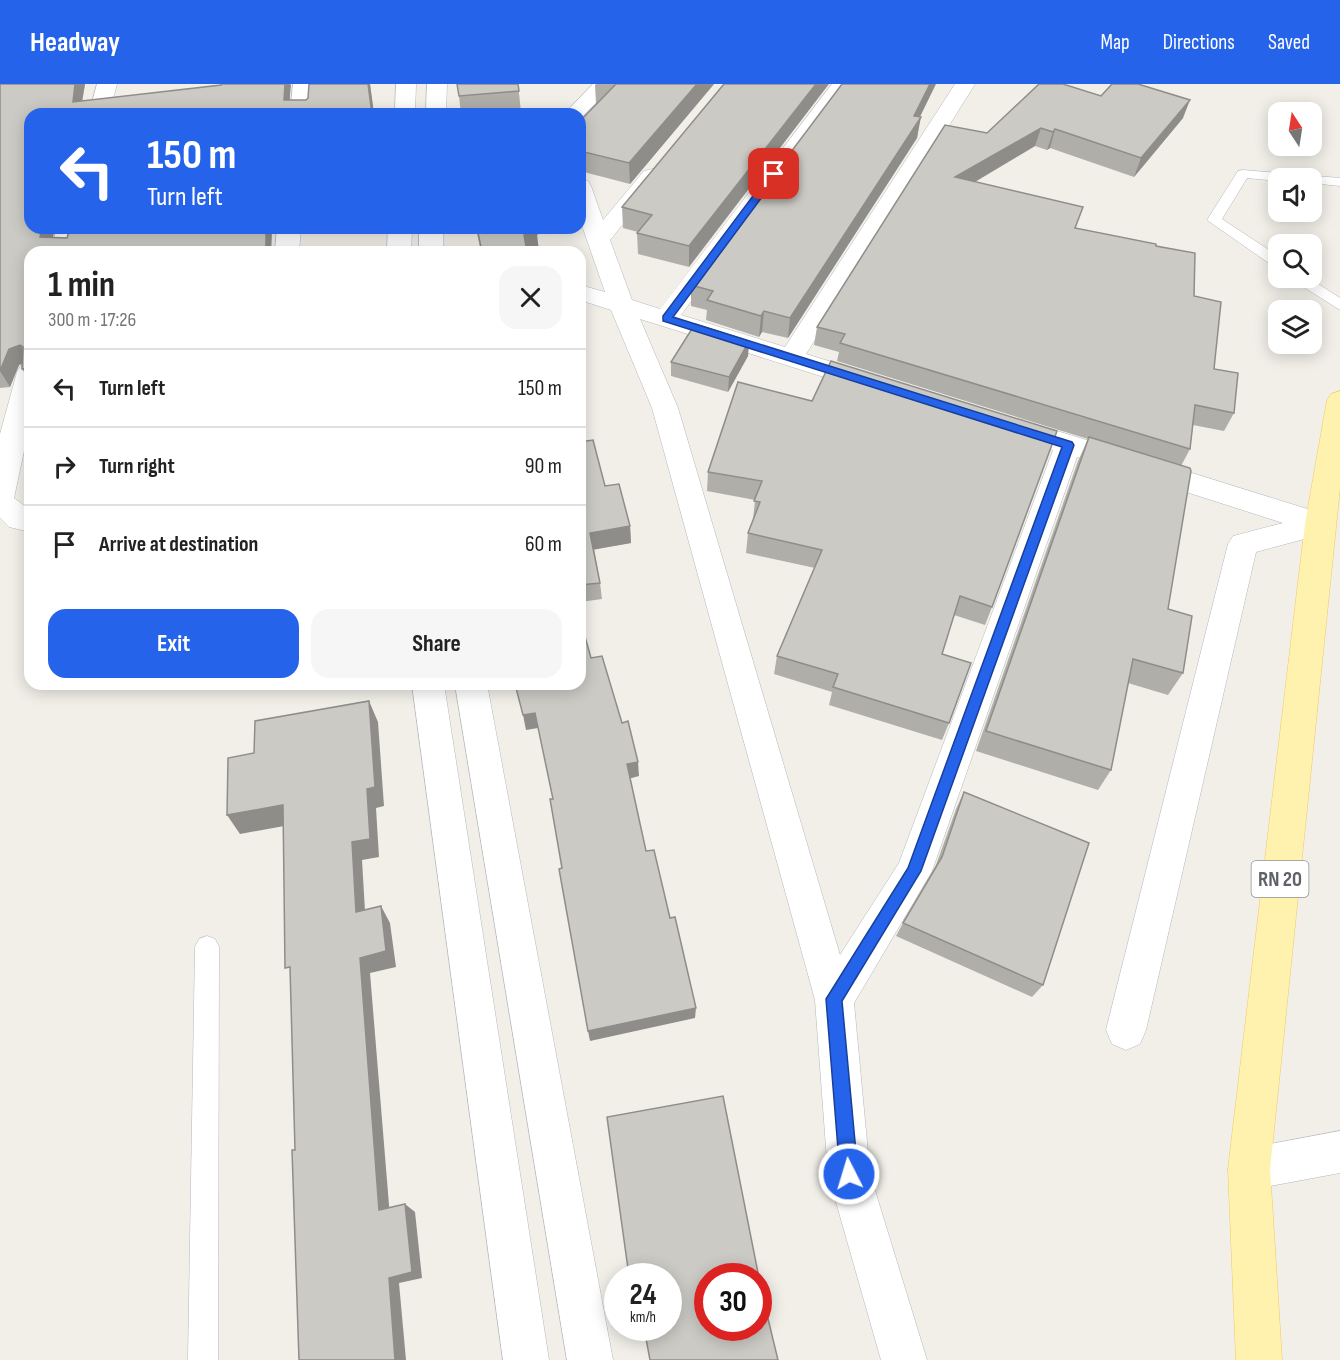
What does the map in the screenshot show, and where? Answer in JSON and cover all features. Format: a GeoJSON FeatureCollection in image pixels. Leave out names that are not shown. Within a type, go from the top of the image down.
{"type":"FeatureCollection","features":[{"type":"Feature","properties":{"kind":"main road","name":"RN 20"},"geometry":{"type":"LineString","coordinates":[[1260,1360],[1249,1169],[1320,524],[1340,400]]}},
{"type":"Feature","properties":{"kind":"street"},"geometry":{"type":"LineString","coordinates":[[101,108],[107,84]]}},
{"type":"Feature","properties":{"kind":"street"},"geometry":{"type":"LineString","coordinates":[[301,108],[303,84]]}},
{"type":"Feature","properties":{"kind":"street"},"geometry":{"type":"LineString","coordinates":[[405,108],[406,84]]}},
{"type":"Feature","properties":{"kind":"street"},"geometry":{"type":"LineString","coordinates":[[436,108],[437,84]]}},
{"type":"Feature","properties":{"kind":"street"},"geometry":{"type":"LineString","coordinates":[[580,108],[603,84]]}},
{"type":"Feature","properties":{"kind":"street"},"geometry":{"type":"LineString","coordinates":[[666,318],[842,84]]}},
{"type":"Feature","properties":{"kind":"street"},"geometry":{"type":"LineString","coordinates":[[791,358],[965,84]]}},
{"type":"Feature","properties":{"kind":"street"},"geometry":{"type":"LineString","coordinates":[[599,239],[667,157]]}},
{"type":"Feature","properties":{"kind":"street"},"geometry":{"type":"LineString","coordinates":[[586,203],[621,304],[664,408],[834,999],[849,1174],[904,1360]]}},
{"type":"Feature","properties":{"kind":"street"},"geometry":{"type":"LineString","coordinates":[[586,294],[891,389]]}},
{"type":"Feature","properties":{"kind":"street"},"geometry":{"type":"LineString","coordinates":[[24,395],[9,451],[0,500],[19,519],[24,520]]}},
{"type":"Feature","properties":{"kind":"street"},"geometry":{"type":"LineString","coordinates":[[991,420],[1320,524]]}},
{"type":"Feature","properties":{"kind":"street"},"geometry":{"type":"LineString","coordinates":[[834,999],[914,871],[1068,445]]}},
{"type":"Feature","properties":{"kind":"street"},"geometry":{"type":"LineString","coordinates":[[1126,1030],[1243,544],[1320,524]]}},
{"type":"Feature","properties":{"kind":"street"},"geometry":{"type":"LineString","coordinates":[[429,690],[526,1360]]}},
{"type":"Feature","properties":{"kind":"street"},"geometry":{"type":"LineString","coordinates":[[472,690],[590,1360]]}},
{"type":"Feature","properties":{"kind":"street"},"geometry":{"type":"LineString","coordinates":[[1249,1169],[1340,1152]]}},
{"type":"Feature","properties":{"kind":"lane"},"geometry":{"type":"LineString","coordinates":[[1268,176],[1243,174],[1214,220],[1268,256]]}},
{"type":"Feature","properties":{"kind":"lane"},"geometry":{"type":"LineString","coordinates":[[1322,180],[1340,182]]}},
{"type":"Feature","properties":{"kind":"lane"},"geometry":{"type":"LineString","coordinates":[[1314,288],[1340,305]]}},
{"type":"Feature","properties":{"kind":"lane"},"geometry":{"type":"LineString","coordinates":[[203,1360],[207,947]]}},
{"type":"Feature","properties":{"kind":"building"},"geometry":{"type":"Polygon","coordinates":[[[0,84],[75,84],[73,102],[221,84],[285,84],[284,100],[306,100],[309,84],[368,84],[371,108],[24,108],[24,234],[67,238],[68,234],[266,234],[266,246],[24,246],[24,369],[22,369],[23,347],[20,345],[9,349],[0,371],[0,84]]]}},
{"type":"Feature","properties":{"kind":"building"},"geometry":{"type":"Polygon","coordinates":[[[457,84],[518,84],[519,91],[459,96],[457,84]]]}},
{"type":"Feature","properties":{"kind":"building"},"geometry":{"type":"Polygon","coordinates":[[[616,84],[697,84],[629,163],[586,152],[586,115],[616,84]]]}},
{"type":"Feature","properties":{"kind":"building"},"geometry":{"type":"Polygon","coordinates":[[[724,84],[816,84],[689,246],[637,233],[652,215],[622,207],[724,84]]]}},
{"type":"Feature","properties":{"kind":"building"},"geometry":{"type":"Polygon","coordinates":[[[842,84],[930,84],[914,116],[921,117],[790,318],[764,311],[761,316],[707,300],[713,291],[691,285],[842,84]]]}},
{"type":"Feature","properties":{"kind":"building"},"geometry":{"type":"Polygon","coordinates":[[[1039,84],[1063,84],[1101,96],[1112,84],[1138,84],[1190,100],[1141,158],[1055,129],[1053,132],[1041,128],[955,177],[1083,207],[1075,228],[1195,253],[1194,296],[1221,302],[1214,369],[1238,373],[1234,413],[1195,405],[1190,449],[840,343],[845,334],[817,327],[945,125],[987,133],[1039,84]]]}},
{"type":"Feature","properties":{"kind":"building"},"geometry":{"type":"Polygon","coordinates":[[[478,234],[537,234],[524,235],[526,246],[481,246],[478,234]]]}},
{"type":"Feature","properties":{"kind":"building"},"geometry":{"type":"Polygon","coordinates":[[[695,324],[749,341],[729,377],[671,362],[695,324]]]}},
{"type":"Feature","properties":{"kind":"building"},"geometry":{"type":"Polygon","coordinates":[[[831,361],[1057,431],[992,607],[960,596],[942,654],[971,663],[949,723],[833,687],[838,674],[777,656],[822,550],[748,533],[760,502],[754,501],[762,481],[708,472],[738,382],[812,401],[831,361]]]}},
{"type":"Feature","properties":{"kind":"building"},"geometry":{"type":"Polygon","coordinates":[[[1089,437],[1190,468],[1191,471],[1168,609],[1192,616],[1183,673],[1133,659],[1111,770],[986,731],[1089,437]]]}},
{"type":"Feature","properties":{"kind":"building"},"geometry":{"type":"Polygon","coordinates":[[[593,440],[605,486],[619,484],[630,526],[590,533],[600,583],[586,584],[586,441],[593,440]]]}},
{"type":"Feature","properties":{"kind":"building"},"geometry":{"type":"Polygon","coordinates":[[[586,640],[591,658],[602,656],[622,723],[628,721],[638,762],[627,764],[646,851],[654,850],[670,918],[675,917],[696,1008],[588,1031],[559,869],[562,868],[550,799],[553,799],[535,713],[523,715],[517,690],[586,690],[586,640]]]}},
{"type":"Feature","properties":{"kind":"building"},"geometry":{"type":"Polygon","coordinates":[[[369,701],[375,787],[367,789],[370,839],[352,842],[356,912],[381,906],[386,951],[360,958],[379,1210],[405,1204],[412,1272],[389,1278],[395,1360],[299,1360],[292,1150],[295,1150],[290,967],[285,968],[283,805],[227,815],[228,758],[254,753],[255,721],[369,701]]]}},
{"type":"Feature","properties":{"kind":"building"},"geometry":{"type":"Polygon","coordinates":[[[964,792],[1089,843],[1043,985],[903,923],[942,857],[964,792]]]}},
{"type":"Feature","properties":{"kind":"building"},"geometry":{"type":"Polygon","coordinates":[[[723,1096],[756,1263],[694,1263],[694,1341],[772,1341],[772,1335],[778,1360],[650,1360],[646,1341],[682,1341],[682,1263],[627,1263],[607,1117],[723,1096]]]}},
{"type":"Feature","properties":{"kind":"route"},"geometry":{"type":"LineString","coordinates":[[774,174],[666,318],[1068,445],[914,871],[834,999],[849,1174]]}}]}
